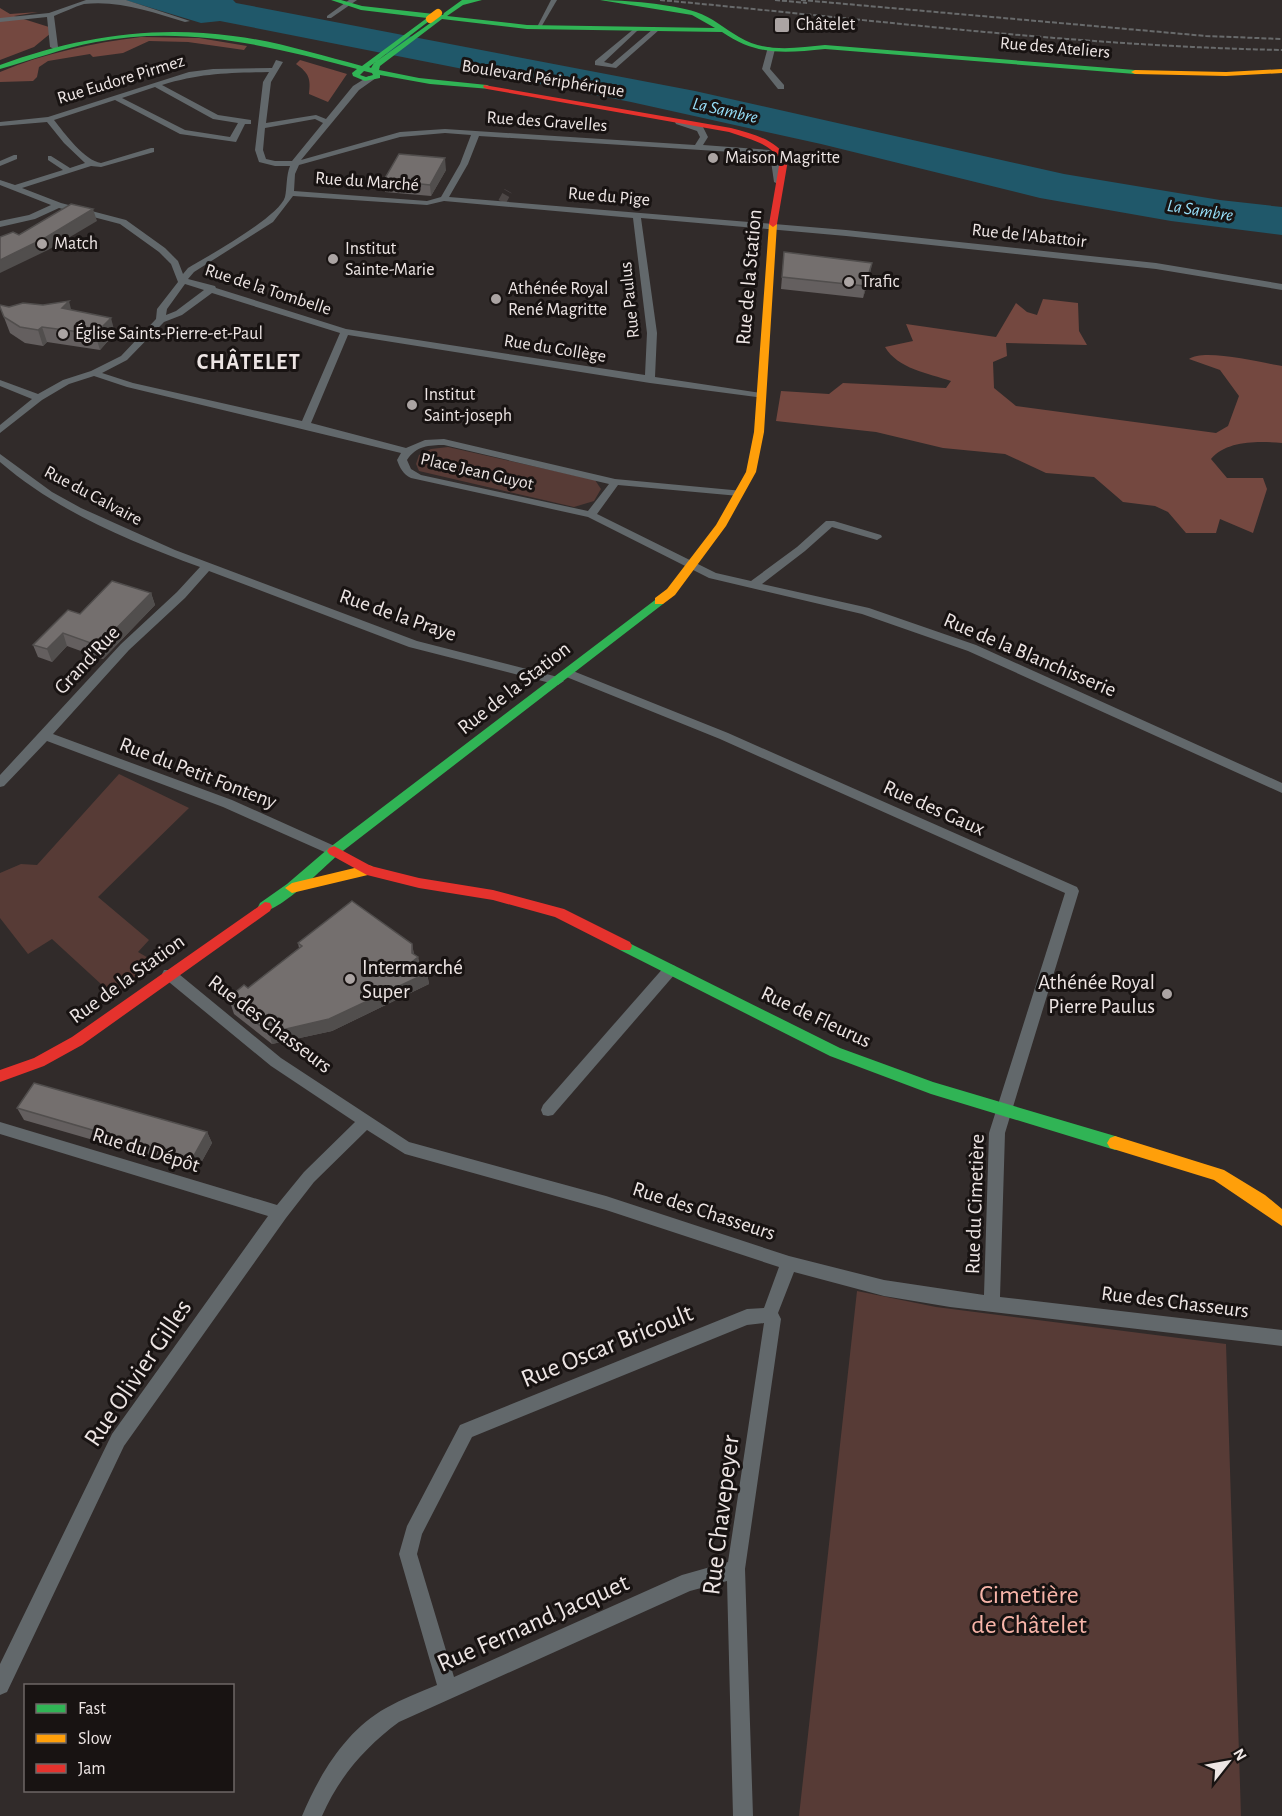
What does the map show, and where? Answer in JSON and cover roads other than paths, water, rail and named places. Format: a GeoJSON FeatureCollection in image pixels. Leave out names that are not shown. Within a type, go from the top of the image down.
{"type":"FeatureCollection","features":[{"type":"Feature","properties":{"kind":"main road"},"geometry":{"type":"LineString","coordinates":[[293,51],[351,61],[363,60],[384,54],[461,1],[479,0]]}},
{"type":"Feature","properties":{"kind":"main road","name":"Rue des Ateliers"},"geometry":{"type":"LineString","coordinates":[[603,0],[693,13],[702,16],[747,45],[771,50],[825,47],[1086,70],[1181,74],[1282,71]]}},
{"type":"Feature","properties":{"kind":"main road"},"geometry":{"type":"LineString","coordinates":[[345,2],[538,28],[723,30]]}},
{"type":"Feature","properties":{"kind":"main road","name":"Boulevard Périphérique"},"geometry":{"type":"LineString","coordinates":[[0,67],[72,43],[119,35],[195,33],[248,40],[293,51],[365,74],[562,98],[667,119],[757,138],[776,147],[782,154]]}},
{"type":"Feature","properties":{"kind":"main road"},"geometry":{"type":"LineString","coordinates":[[365,74],[375,68],[384,54]]}},
{"type":"Feature","properties":{"kind":"main road"},"geometry":{"type":"LineString","coordinates":[[384,54],[386,65],[397,72],[562,98]]}},
{"type":"Feature","properties":{"kind":"main road","name":"Rue de la Station"},"geometry":{"type":"LineString","coordinates":[[4,1075],[39,1062],[77,1041],[292,888],[330,849],[563,677],[671,592],[721,526],[751,472],[759,432],[772,227],[778,184],[783,168],[782,154]]}},
{"type":"Feature","properties":{"kind":"main road","name":"Rue de Fleurus"},"geometry":{"type":"LineString","coordinates":[[330,849],[367,870],[419,883],[493,895],[559,913],[836,1052],[931,1088],[1219,1174],[1259,1200],[1282,1219]]}},
{"type":"Feature","properties":{"kind":"main road"},"geometry":{"type":"LineString","coordinates":[[292,888],[367,870]]}},
{"type":"Feature","properties":{"kind":"main road"},"geometry":{"type":"LineString","coordinates":[[0,1089],[4,1075]]}},
{"type":"Feature","properties":{"kind":"street"},"geometry":{"type":"LineString","coordinates":[[0,20],[50,15],[80,3],[101,0],[122,1],[187,21]]}},
{"type":"Feature","properties":{"kind":"street"},"geometry":{"type":"LineString","coordinates":[[538,28],[554,0]]}},
{"type":"Feature","properties":{"kind":"street"},"geometry":{"type":"LineString","coordinates":[[329,17],[345,2]]}},
{"type":"Feature","properties":{"kind":"street"},"geometry":{"type":"LineString","coordinates":[[50,15],[54,48]]}},
{"type":"Feature","properties":{"kind":"street"},"geometry":{"type":"LineString","coordinates":[[635,30],[597,63],[613,66],[655,30]]}},
{"type":"Feature","properties":{"kind":"street"},"geometry":{"type":"LineString","coordinates":[[618,45],[634,48]]}},
{"type":"Feature","properties":{"kind":"street"},"geometry":{"type":"LineString","coordinates":[[771,50],[766,69],[782,87]]}},
{"type":"Feature","properties":{"kind":"street","name":"Rue Eudore Pirmez"},"geometry":{"type":"LineString","coordinates":[[0,124],[49,119],[189,74],[213,70],[277,66],[267,82],[263,125]]}},
{"type":"Feature","properties":{"kind":"street"},"geometry":{"type":"LineString","coordinates":[[155,84],[201,110],[227,120],[263,125],[316,117],[331,109],[365,74]]}},
{"type":"Feature","properties":{"kind":"street"},"geometry":{"type":"LineString","coordinates":[[161,320],[162,309],[181,280],[191,270],[270,220],[289,197],[294,164],[365,74]]}},
{"type":"Feature","properties":{"kind":"street"},"geometry":{"type":"LineString","coordinates":[[114,97],[183,132],[233,140],[242,122]]}},
{"type":"Feature","properties":{"kind":"street"},"geometry":{"type":"LineString","coordinates":[[316,117],[327,122]]}},
{"type":"Feature","properties":{"kind":"street"},"geometry":{"type":"LineString","coordinates":[[49,119],[67,141],[91,164]]}},
{"type":"Feature","properties":{"kind":"street"},"geometry":{"type":"LineString","coordinates":[[667,119],[700,129],[704,136],[698,147]]}},
{"type":"Feature","properties":{"kind":"street"},"geometry":{"type":"LineString","coordinates":[[263,125],[260,150],[262,160],[271,165],[294,164]]}},
{"type":"Feature","properties":{"kind":"street","name":"Rue des Gravelles"},"geometry":{"type":"LineString","coordinates":[[294,164],[395,136],[445,130],[766,152],[775,160],[778,184]]}},
{"type":"Feature","properties":{"kind":"street"},"geometry":{"type":"LineString","coordinates":[[444,199],[465,164],[476,132]]}},
{"type":"Feature","properties":{"kind":"street"},"geometry":{"type":"LineString","coordinates":[[17,187],[91,164],[101,165],[151,150]]}},
{"type":"Feature","properties":{"kind":"street"},"geometry":{"type":"LineString","coordinates":[[0,164],[14,158]]}},
{"type":"Feature","properties":{"kind":"street"},"geometry":{"type":"LineString","coordinates":[[51,158],[69,171]]}},
{"type":"Feature","properties":{"kind":"street"},"geometry":{"type":"LineString","coordinates":[[0,182],[58,205],[123,222],[162,250],[175,263],[181,280]]}},
{"type":"Feature","properties":{"kind":"street","name":"Rue du Marché"},"geometry":{"type":"LineString","coordinates":[[288,193],[427,203],[444,199]]}},
{"type":"Feature","properties":{"kind":"street","name":"Rue du Pige"},"geometry":{"type":"LineString","coordinates":[[444,199],[772,227]]}},
{"type":"Feature","properties":{"kind":"street"},"geometry":{"type":"LineString","coordinates":[[0,224],[32,217],[58,205]]}},
{"type":"Feature","properties":{"kind":"street","name":"Rue Paulus"},"geometry":{"type":"LineString","coordinates":[[637,216],[652,333],[650,380]]}},
{"type":"Feature","properties":{"kind":"street","name":"Rue de l'Abattoir"},"geometry":{"type":"LineString","coordinates":[[772,227],[1156,266],[1282,287]]}},
{"type":"Feature","properties":{"kind":"street","name":"Rue de la Tombelle"},"geometry":{"type":"LineString","coordinates":[[181,280],[345,332]]}},
{"type":"Feature","properties":{"kind":"street"},"geometry":{"type":"LineString","coordinates":[[2,425],[66,382],[94,373],[124,358],[161,320],[179,313],[212,288]]}},
{"type":"Feature","properties":{"kind":"street"},"geometry":{"type":"LineString","coordinates":[[304,424],[345,332]]}},
{"type":"Feature","properties":{"kind":"street","name":"Rue du Collège"},"geometry":{"type":"LineString","coordinates":[[345,332],[761,396]]}},
{"type":"Feature","properties":{"kind":"street"},"geometry":{"type":"LineString","coordinates":[[94,373],[130,386],[304,424],[407,450]]}},
{"type":"Feature","properties":{"kind":"street"},"geometry":{"type":"LineString","coordinates":[[0,383],[39,398]]}},
{"type":"Feature","properties":{"kind":"street","name":"Place Jean Guyot"},"geometry":{"type":"LineString","coordinates":[[591,514],[410,474],[405,470],[402,460],[407,450],[425,443],[444,442],[615,482],[740,494]]}},
{"type":"Feature","properties":{"kind":"street","name":"Rue du Calvaire"},"geometry":{"type":"LineString","coordinates":[[0,457],[15,471],[51,495],[117,530],[206,567]]}},
{"type":"Feature","properties":{"kind":"street"},"geometry":{"type":"LineString","coordinates":[[591,514],[615,482]]}},
{"type":"Feature","properties":{"kind":"street","name":"Rue de la Blanchisserie"},"geometry":{"type":"LineString","coordinates":[[591,514],[713,576],[865,611],[972,648],[1282,788]]}},
{"type":"Feature","properties":{"kind":"street"},"geometry":{"type":"LineString","coordinates":[[753,585],[801,549],[830,523],[877,537]]}},
{"type":"Feature","properties":{"kind":"street","name":"Rue de la Praye"},"geometry":{"type":"LineString","coordinates":[[206,567],[413,644],[563,677]]}},
{"type":"Feature","properties":{"kind":"street","name":"Grand'Rue"},"geometry":{"type":"LineString","coordinates":[[0,783],[124,647],[181,595],[206,567]]}},
{"type":"Feature","properties":{"kind":"street","name":"Rue des Gaux"},"geometry":{"type":"LineString","coordinates":[[563,677],[724,736],[1072,891],[1004,1109]]}},
{"type":"Feature","properties":{"kind":"street","name":"Rue du Petit Fonteny"},"geometry":{"type":"LineString","coordinates":[[45,736],[247,810],[330,849]]}},
{"type":"Feature","properties":{"kind":"street"},"geometry":{"type":"LineString","coordinates":[[548,1110],[670,969]]}},
{"type":"Feature","properties":{"kind":"street","name":"Rue des Chasseurs"},"geometry":{"type":"LineString","coordinates":[[169,974],[276,1062],[405,1147],[606,1203],[789,1263],[884,1288],[950,1299],[992,1302],[1282,1338]]}},
{"type":"Feature","properties":{"kind":"street","name":"Rue du Cimetière"},"geometry":{"type":"LineString","coordinates":[[992,1302],[997,1133],[1004,1109]]}},
{"type":"Feature","properties":{"kind":"street","name":"Rue Olivier Gilles"},"geometry":{"type":"LineString","coordinates":[[0,1685],[118,1440],[280,1213],[309,1177],[366,1122]]}},
{"type":"Feature","properties":{"kind":"street","name":"Rue du Dépôt"},"geometry":{"type":"LineString","coordinates":[[0,1128],[280,1213]]}},
{"type":"Feature","properties":{"kind":"street","name":"Rue Chavepeyer"},"geometry":{"type":"LineString","coordinates":[[743,1816],[736,1569],[773,1319],[769,1315],[789,1263]]}},
{"type":"Feature","properties":{"kind":"street","name":"Rue Oscar Bricoult"},"geometry":{"type":"LineString","coordinates":[[448,1690],[408,1554],[413,1532],[466,1431],[747,1317],[769,1315]]}},
{"type":"Feature","properties":{"kind":"street","name":"Rue Fernand Jacquet"},"geometry":{"type":"LineString","coordinates":[[312,1816],[323,1789],[360,1741],[392,1715],[689,1582],[736,1569]]}},
{"type":"Feature","properties":{"kind":"water","name":"La Sambre"},"geometry":{"type":"Polygon","coordinates":[[[125,0],[233,0],[236,3],[695,91],[1064,174],[1220,200],[1282,207],[1282,235],[1171,221],[1040,198],[821,144],[631,102],[220,21],[201,23],[125,0]]]}},
{"type":"Feature","properties":{"kind":"tunnel"},"geometry":{"type":"LineString","coordinates":[[502,202],[508,191]]}},
{"type":"Feature","properties":{"kind":"railway"},"geometry":{"type":"LineString","coordinates":[[660,0],[971,31],[1126,43],[1282,50]]}},
{"type":"Feature","properties":{"kind":"railway"},"geometry":{"type":"LineString","coordinates":[[775,0],[807,3]]}},
{"type":"Feature","properties":{"kind":"railway"},"geometry":{"type":"LineString","coordinates":[[801,0],[1206,36],[1282,39]]}},
{"type":"Feature","properties":{"kind":"place","name":"Châtelet"},"geometry":{"type":"Point","coordinates":[782,25]}},
{"type":"Feature","properties":{"kind":"place","name":"Maison Magritte"},"geometry":{"type":"Point","coordinates":[713,158]}},
{"type":"Feature","properties":{"kind":"place","name":"Match"},"geometry":{"type":"Point","coordinates":[42,244]}},
{"type":"Feature","properties":{"kind":"place","name":"Institut Sainte-Marie"},"geometry":{"type":"Point","coordinates":[333,259]}},
{"type":"Feature","properties":{"kind":"place","name":"Trafic"},"geometry":{"type":"Point","coordinates":[849,282]}},
{"type":"Feature","properties":{"kind":"place","name":"Athénée Royal René Magritte"},"geometry":{"type":"Point","coordinates":[496,299]}},
{"type":"Feature","properties":{"kind":"place","name":"Église Saints-Pierre-et-Paul"},"geometry":{"type":"Point","coordinates":[63,334]}},
{"type":"Feature","properties":{"kind":"place","name":"Institut Saint-joseph"},"geometry":{"type":"Point","coordinates":[412,405]}},
{"type":"Feature","properties":{"kind":"place","name":"Intermarché Super"},"geometry":{"type":"Point","coordinates":[350,979]}},
{"type":"Feature","properties":{"kind":"place","name":"Athénée Royal Pierre Paulus"},"geometry":{"type":"Point","coordinates":[1167,994]}},
{"type":"Feature","properties":{"kind":"district","name":"CHÂTELET"},"geometry":{"type":"Point","coordinates":[249,362]}},
{"type":"Feature","properties":{"kind":"park label","name":"Cimetière de Châtelet"},"geometry":{"type":"Point","coordinates":[1029,1610]}}]}
